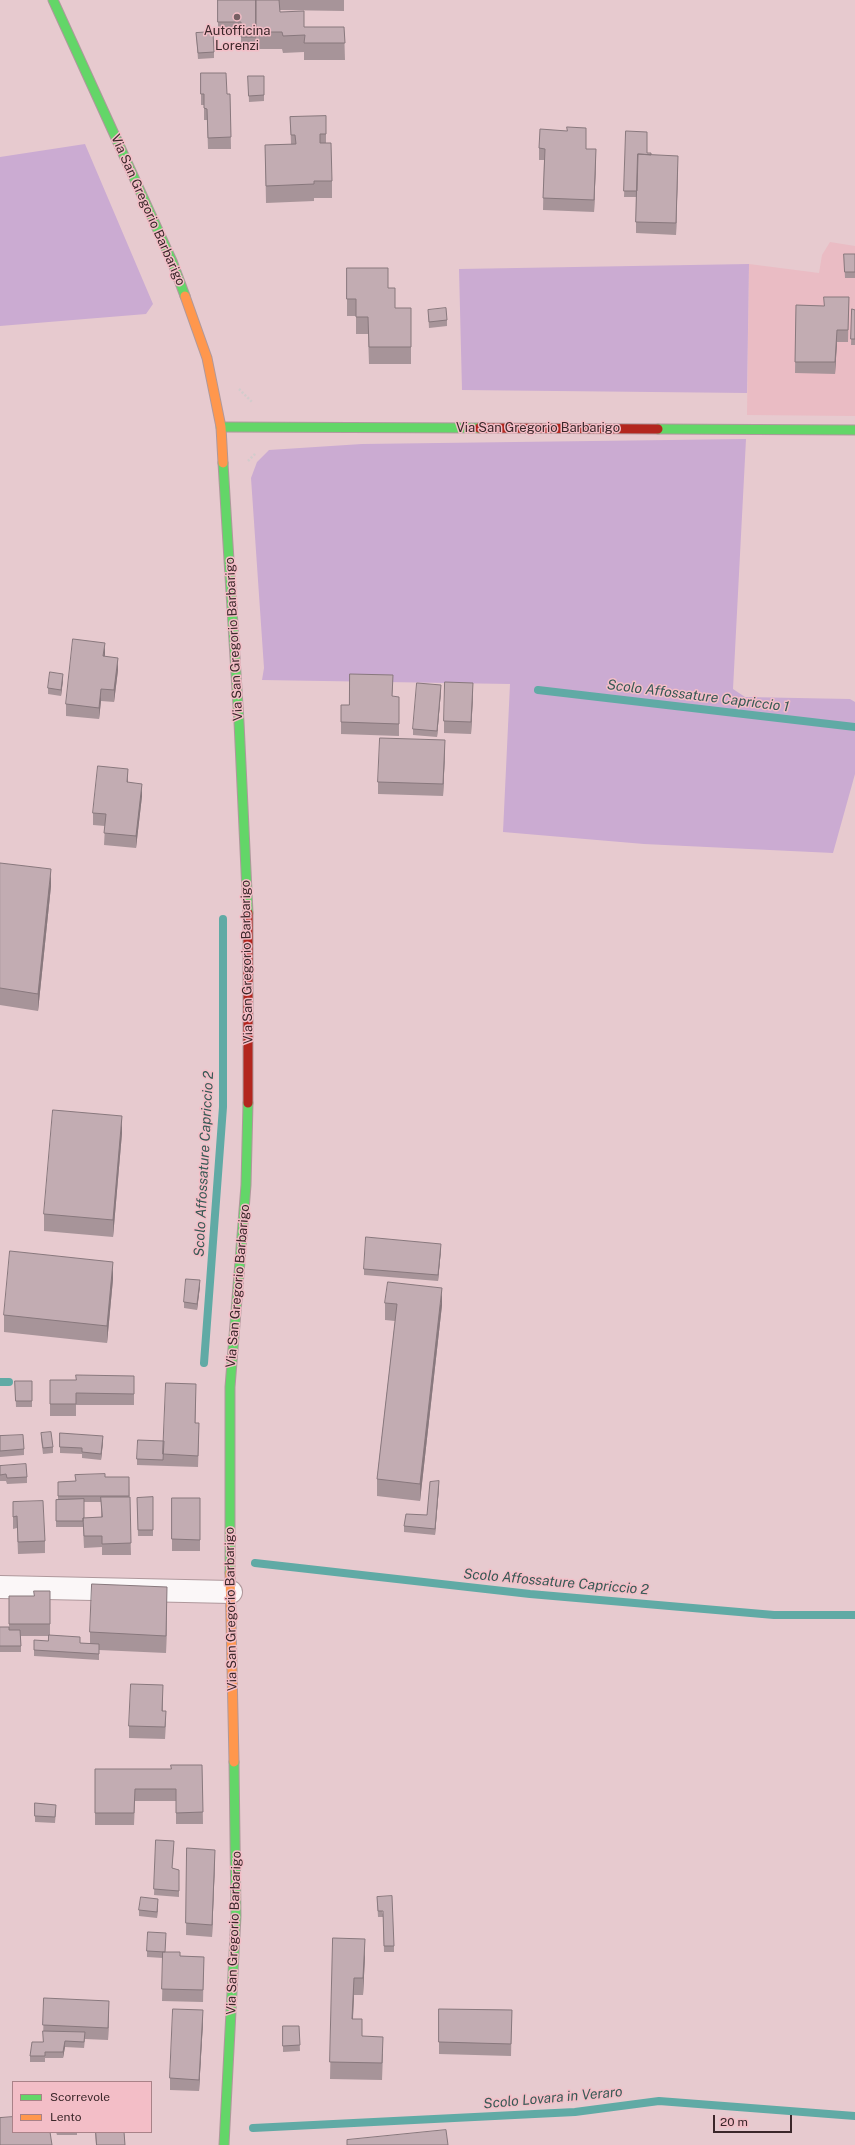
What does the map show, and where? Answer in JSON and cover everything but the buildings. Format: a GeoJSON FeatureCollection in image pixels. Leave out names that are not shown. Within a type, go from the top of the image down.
{"type":"FeatureCollection","features":[{"type":"Feature","properties":{"kind":"street","name":"Via San Gregorio Barbarigo"},"geometry":{"type":"LineString","coordinates":[[53,0],[175,268],[207,358],[221,427],[239,722],[248,922],[249,1072],[246,1185],[230,1387],[228,1465],[236,1838],[236,1916],[224,2145]]}},
{"type":"Feature","properties":{"kind":"street","name":"Via San Gregorio Barbarigo"},"geometry":{"type":"LineString","coordinates":[[221,427],[855,430]]}},
{"type":"Feature","properties":{"kind":"street"},"geometry":{"type":"LineString","coordinates":[[0,1587],[231,1592]]}},
{"type":"Feature","properties":{"kind":"shaded area"},"geometry":{"type":"Polygon","coordinates":[[[85,144],[153,304],[146,314],[0,326],[0,157],[85,144]]]}},
{"type":"Feature","properties":{"kind":"shaded area"},"geometry":{"type":"Polygon","coordinates":[[[830,242],[855,246],[855,416],[747,415],[749,264],[819,273],[822,255],[830,242]]]}},
{"type":"Feature","properties":{"kind":"shaded area"},"geometry":{"type":"Polygon","coordinates":[[[749,264],[747,393],[462,390],[459,269],[749,264]]]}},
{"type":"Feature","properties":{"kind":"shaded area"},"geometry":{"type":"Polygon","coordinates":[[[746,439],[733,689],[745,697],[850,699],[855,702],[855,774],[833,853],[644,844],[503,832],[510,684],[262,680],[264,668],[251,478],[257,462],[269,450],[362,444],[746,439]]]}},
{"type":"Feature","properties":{"kind":"waterway","name":"Scolo Affossature Capriccio 1"},"geometry":{"type":"LineString","coordinates":[[538,690],[855,727]]}},
{"type":"Feature","properties":{"kind":"waterway","name":"Scolo Affossature Capriccio 2"},"geometry":{"type":"LineString","coordinates":[[204,1363],[223,1107],[223,919]]}},
{"type":"Feature","properties":{"kind":"waterway","name":"Scolo Affossature Capriccio 2"},"geometry":{"type":"LineString","coordinates":[[0,1382],[9,1382]]}},
{"type":"Feature","properties":{"kind":"waterway","name":"Scolo Affossature Capriccio 2"},"geometry":{"type":"LineString","coordinates":[[255,1563],[530,1594],[774,1615],[855,1615]]}},
{"type":"Feature","properties":{"kind":"waterway","name":"Scolo Lovara in Veraro"},"geometry":{"type":"LineString","coordinates":[[253,2128],[575,2112],[659,2101],[855,2116]]}},
{"type":"Feature","properties":{"kind":"traffic: fast"},"geometry":{"type":"LineString","coordinates":[[53,0],[172,261],[185,296]]}},
{"type":"Feature","properties":{"kind":"traffic: fast"},"geometry":{"type":"LineString","coordinates":[[221,427],[479,428]]}},
{"type":"Feature","properties":{"kind":"traffic: fast"},"geometry":{"type":"LineString","coordinates":[[658,429],[855,430]]}},
{"type":"Feature","properties":{"kind":"traffic: fast"},"geometry":{"type":"LineString","coordinates":[[223,463],[239,722],[248,913]]}},
{"type":"Feature","properties":{"kind":"traffic: fast"},"geometry":{"type":"LineString","coordinates":[[230,1573],[230,1387],[246,1185],[248,1103]]}},
{"type":"Feature","properties":{"kind":"traffic: fast"},"geometry":{"type":"LineString","coordinates":[[224,2145],[236,1916],[234,1762]]}},
{"type":"Feature","properties":{"kind":"traffic: slow"},"geometry":{"type":"LineString","coordinates":[[185,296],[207,358],[221,427],[223,463]]}},
{"type":"Feature","properties":{"kind":"traffic: slow"},"geometry":{"type":"LineString","coordinates":[[230,1573],[234,1762]]}},
{"type":"Feature","properties":{"kind":"traffic: jam"},"geometry":{"type":"LineString","coordinates":[[479,428],[658,429]]}},
{"type":"Feature","properties":{"kind":"traffic: jam"},"geometry":{"type":"LineString","coordinates":[[248,913],[248,1103]]}},
{"type":"Feature","properties":{"kind":"place","name":"Autofficina Lorenzi"},"geometry":{"type":"Point","coordinates":[237,17]}}]}
